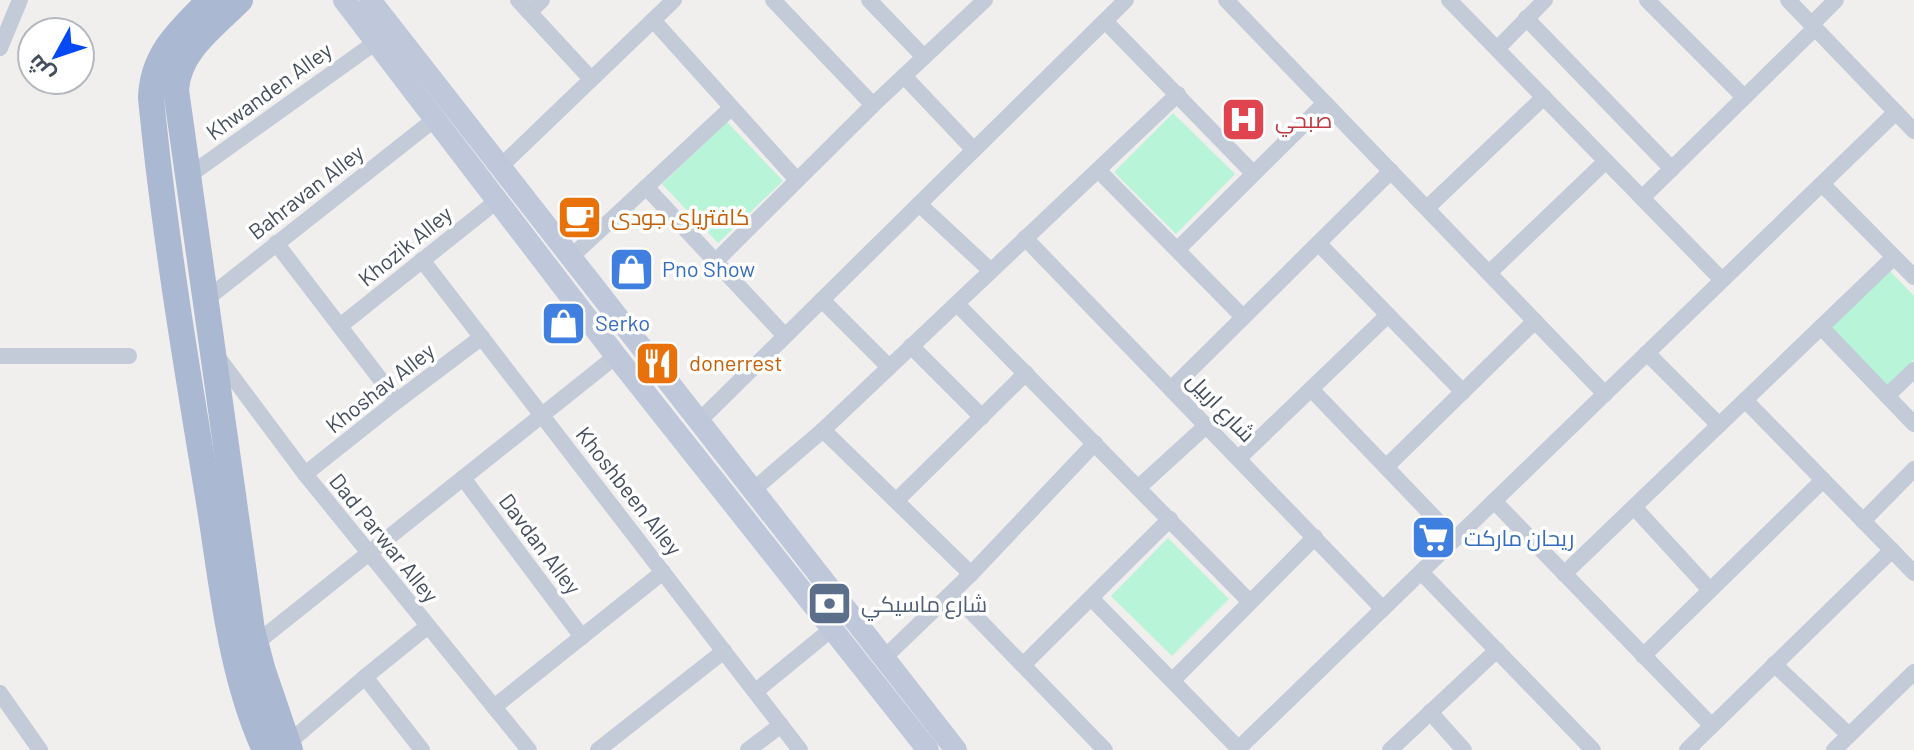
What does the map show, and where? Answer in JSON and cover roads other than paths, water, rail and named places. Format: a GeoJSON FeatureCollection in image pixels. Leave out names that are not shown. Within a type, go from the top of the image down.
{"type":"FeatureCollection","features":[{"type":"Feature","properties":{"kind":"main road"},"geometry":{"type":"LineString","coordinates":[[210,0],[164,50],[153,78],[151,98],[185,359],[232,646],[246,703],[281,748]]}},
{"type":"Feature","properties":{"kind":"main road"},"geometry":{"type":"LineString","coordinates":[[240,0],[187,54],[179,69],[176,90],[255,644],[281,748]]}},
{"type":"Feature","properties":{"kind":"street"},"geometry":{"type":"LineString","coordinates":[[344,0],[616,356],[928,750]]}},
{"type":"Feature","properties":{"kind":"street"},"geometry":{"type":"LineString","coordinates":[[542,0],[524,6],[591,79]]}},
{"type":"Feature","properties":{"kind":"street"},"geometry":{"type":"LineString","coordinates":[[500,167],[674,0]]}},
{"type":"Feature","properties":{"kind":"street"},"geometry":{"type":"LineString","coordinates":[[773,0],[873,105]]}},
{"type":"Feature","properties":{"kind":"street"},"geometry":{"type":"LineString","coordinates":[[869,0],[924,57]]}},
{"type":"Feature","properties":{"kind":"street"},"geometry":{"type":"LineString","coordinates":[[716,261],[873,105],[985,0]]}},
{"type":"Feature","properties":{"kind":"street"},"geometry":{"type":"LineString","coordinates":[[698,422],[1126,0]]}},
{"type":"Feature","properties":{"kind":"street"},"geometry":{"type":"LineString","coordinates":[[1250,0],[1232,6],[1605,394]]}},
{"type":"Feature","properties":{"kind":"street"},"geometry":{"type":"LineString","coordinates":[[1449,0],[1722,280]]}},
{"type":"Feature","properties":{"kind":"street"},"geometry":{"type":"LineString","coordinates":[[1497,49],[1545,0]]}},
{"type":"Feature","properties":{"kind":"street"},"geometry":{"type":"LineString","coordinates":[[1647,0],[1744,97]]}},
{"type":"Feature","properties":{"kind":"street"},"geometry":{"type":"LineString","coordinates":[[1788,0],[1914,131]]}},
{"type":"Feature","properties":{"kind":"street"},"geometry":{"type":"LineString","coordinates":[[1642,198],[1836,0]]}},
{"type":"Feature","properties":{"kind":"street"},"geometry":{"type":"LineString","coordinates":[[0,48],[16,2]]}},
{"type":"Feature","properties":{"kind":"street"},"geometry":{"type":"LineString","coordinates":[[378,3],[570,258],[956,750]]}},
{"type":"Feature","properties":{"kind":"street"},"geometry":{"type":"LineString","coordinates":[[1526,18],[1672,169]]}},
{"type":"Feature","properties":{"kind":"street"},"geometry":{"type":"LineString","coordinates":[[653,20],[797,180]]}},
{"type":"Feature","properties":{"kind":"street"},"geometry":{"type":"LineString","coordinates":[[1105,21],[1252,172]]}},
{"type":"Feature","properties":{"kind":"street","name":"Khwanden Alley"},"geometry":{"type":"LineString","coordinates":[[187,177],[376,42]]}},
{"type":"Feature","properties":{"kind":"street"},"geometry":{"type":"LineString","coordinates":[[904,76],[974,150]]}},
{"type":"Feature","properties":{"kind":"street"},"geometry":{"type":"LineString","coordinates":[[752,491],[823,430],[1178,94]]}},
{"type":"Feature","properties":{"kind":"street"},"geometry":{"type":"LineString","coordinates":[[1427,208],[1544,97]]}},
{"type":"Feature","properties":{"kind":"street"},"geometry":{"type":"LineString","coordinates":[[1178,249],[1252,172],[1325,103]]}},
{"type":"Feature","properties":{"kind":"street"},"geometry":{"type":"LineString","coordinates":[[570,258],[731,108]]}},
{"type":"Feature","properties":{"kind":"street"},"geometry":{"type":"LineString","coordinates":[[1091,598],[1238,749],[1896,112]]}},
{"type":"Feature","properties":{"kind":"street","name":"Bahravan Alley"},"geometry":{"type":"LineString","coordinates":[[204,301],[435,119]]}},
{"type":"Feature","properties":{"kind":"street"},"geometry":{"type":"LineString","coordinates":[[1489,273],[1606,161]]}},
{"type":"Feature","properties":{"kind":"street"},"geometry":{"type":"LineString","coordinates":[[1099,171],[1243,317]]}},
{"type":"Feature","properties":{"kind":"street"},"geometry":{"type":"LineString","coordinates":[[1172,388],[1391,171]]}},
{"type":"Feature","properties":{"kind":"street"},"geometry":{"type":"LineString","coordinates":[[1822,184],[1914,277]]}},
{"type":"Feature","properties":{"kind":"street"},"geometry":{"type":"LineString","coordinates":[[646,187],[785,336]]}},
{"type":"Feature","properties":{"kind":"street","name":"Khozik Alley"},"geometry":{"type":"LineString","coordinates":[[340,326],[498,200]]}},
{"type":"Feature","properties":{"kind":"street"},"geometry":{"type":"LineString","coordinates":[[919,204],[991,271]]}},
{"type":"Feature","properties":{"kind":"street","name":"شارع اربيل"},"geometry":{"type":"LineString","coordinates":[[1025,238],[1383,609]]}},
{"type":"Feature","properties":{"kind":"street"},"geometry":{"type":"LineString","coordinates":[[276,243],[397,401]]}},
{"type":"Feature","properties":{"kind":"street"},"geometry":{"type":"LineString","coordinates":[[1319,244],[1463,392]]}},
{"type":"Feature","properties":{"kind":"street"},"geometry":{"type":"LineString","coordinates":[[1564,574],[1894,257]]}},
{"type":"Feature","properties":{"kind":"street","name":"Khoshbeen Alley"},"geometry":{"type":"LineString","coordinates":[[422,260],[800,750]]}},
{"type":"Feature","properties":{"kind":"street"},"geometry":{"type":"LineString","coordinates":[[822,300],[889,367]]}},
{"type":"Feature","properties":{"kind":"street"},"geometry":{"type":"LineString","coordinates":[[957,304],[1250,602]]}},
{"type":"Feature","properties":{"kind":"street"},"geometry":{"type":"LineString","coordinates":[[1239,458],[1388,315]]}},
{"type":"Feature","properties":{"kind":"street"},"geometry":{"type":"LineString","coordinates":[[1386,467],[1535,321]]}},
{"type":"Feature","properties":{"kind":"street"},"geometry":{"type":"LineString","coordinates":[[1821,327],[1914,424]]}},
{"type":"Feature","properties":{"kind":"street","name":"Khoshav Alley"},"geometry":{"type":"LineString","coordinates":[[305,474],[482,337]]}},
{"type":"Feature","properties":{"kind":"street"},"geometry":{"type":"LineString","coordinates":[[911,346],[982,417]]}},
{"type":"Feature","properties":{"kind":"street","name":"Dad Parwar Alley"},"geometry":{"type":"LineString","coordinates":[[212,348],[305,474],[529,750]]}},
{"type":"Feature","properties":{"kind":"street"},"geometry":{"type":"LineString","coordinates":[[1647,353],[1719,425]]}},
{"type":"Feature","properties":{"kind":"street"},"geometry":{"type":"LineString","coordinates":[[0,356],[129,356]]}},
{"type":"Feature","properties":{"kind":"street"},"geometry":{"type":"LineString","coordinates":[[255,644],[616,356]]}},
{"type":"Feature","properties":{"kind":"street"},"geometry":{"type":"LineString","coordinates":[[1887,396],[1914,370]]}},
{"type":"Feature","properties":{"kind":"street"},"geometry":{"type":"LineString","coordinates":[[896,501],[1026,373]]}},
{"type":"Feature","properties":{"kind":"street"},"geometry":{"type":"LineString","coordinates":[[1311,389],[1455,539]]}},
{"type":"Feature","properties":{"kind":"street"},"geometry":{"type":"LineString","coordinates":[[1745,400],[1914,573]]}},
{"type":"Feature","properties":{"kind":"street"},"geometry":{"type":"LineString","coordinates":[[1139,487],[1207,425]]}},
{"type":"Feature","properties":{"kind":"street"},"geometry":{"type":"LineString","coordinates":[[823,430],[971,574]]}},
{"type":"Feature","properties":{"kind":"street"},"geometry":{"type":"LineString","coordinates":[[884,658],[953,593],[1095,443]]}},
{"type":"Feature","properties":{"kind":"street"},"geometry":{"type":"LineString","coordinates":[[1863,521],[1914,469]]}},
{"type":"Feature","properties":{"kind":"street","name":"Davdan Alley"},"geometry":{"type":"LineString","coordinates":[[463,478],[582,637]]}},
{"type":"Feature","properties":{"kind":"street"},"geometry":{"type":"LineString","coordinates":[[1643,656],[1823,480]]}},
{"type":"Feature","properties":{"kind":"street"},"geometry":{"type":"LineString","coordinates":[[1494,501],[1711,725]]}},
{"type":"Feature","properties":{"kind":"street"},"geometry":{"type":"LineString","coordinates":[[1634,507],[1710,590]]}},
{"type":"Feature","properties":{"kind":"street"},"geometry":{"type":"LineString","coordinates":[[1023,665],[1170,519]]}},
{"type":"Feature","properties":{"kind":"street"},"geometry":{"type":"LineString","coordinates":[[1173,680],[1315,537]]}},
{"type":"Feature","properties":{"kind":"street"},"geometry":{"type":"LineString","coordinates":[[1687,750],[1892,550]]}},
{"type":"Feature","properties":{"kind":"street"},"geometry":{"type":"LineString","coordinates":[[494,707],[663,572]]}},
{"type":"Feature","properties":{"kind":"street"},"geometry":{"type":"LineString","coordinates":[[1421,572],[1593,750]]}},
{"type":"Feature","properties":{"kind":"street"},"geometry":{"type":"LineString","coordinates":[[953,593],[1105,750]]}},
{"type":"Feature","properties":{"kind":"street"},"geometry":{"type":"LineString","coordinates":[[281,748],[428,626]]}},
{"type":"Feature","properties":{"kind":"street"},"geometry":{"type":"LineString","coordinates":[[756,691],[833,628]]}},
{"type":"Feature","properties":{"kind":"street"},"geometry":{"type":"LineString","coordinates":[[1390,750],[1497,650]]}},
{"type":"Feature","properties":{"kind":"street"},"geometry":{"type":"LineString","coordinates":[[598,750],[724,651]]}},
{"type":"Feature","properties":{"kind":"street"},"geometry":{"type":"LineString","coordinates":[[1774,664],[1849,735]]}},
{"type":"Feature","properties":{"kind":"street"},"geometry":{"type":"LineString","coordinates":[[1834,750],[1914,672]]}},
{"type":"Feature","properties":{"kind":"street"},"geometry":{"type":"LineString","coordinates":[[365,677],[422,750]]}},
{"type":"Feature","properties":{"kind":"street"},"geometry":{"type":"LineString","coordinates":[[0,693],[40,750]]}},
{"type":"Feature","properties":{"kind":"street"},"geometry":{"type":"LineString","coordinates":[[1430,712],[1464,750]]}},
{"type":"Feature","properties":{"kind":"street"},"geometry":{"type":"LineString","coordinates":[[748,750],[781,725]]}},
{"type":"Feature","properties":{"kind":"place","name":"صبحي"},"geometry":{"type":"Point","coordinates":[1244,120]}},
{"type":"Feature","properties":{"kind":"place","name":"کافتریای جودی"},"geometry":{"type":"Point","coordinates":[580,217]}},
{"type":"Feature","properties":{"kind":"place","name":"Pno Show"},"geometry":{"type":"Point","coordinates":[631,269]}},
{"type":"Feature","properties":{"kind":"place","name":"Serko"},"geometry":{"type":"Point","coordinates":[564,323]}},
{"type":"Feature","properties":{"kind":"place","name":"donerrest"},"geometry":{"type":"Point","coordinates":[658,363]}},
{"type":"Feature","properties":{"kind":"place","name":"ريحان ماركت"},"geometry":{"type":"Point","coordinates":[1433,538]}},
{"type":"Feature","properties":{"kind":"place","name":"شارع ماسيكي"},"geometry":{"type":"Point","coordinates":[830,604]}}]}
